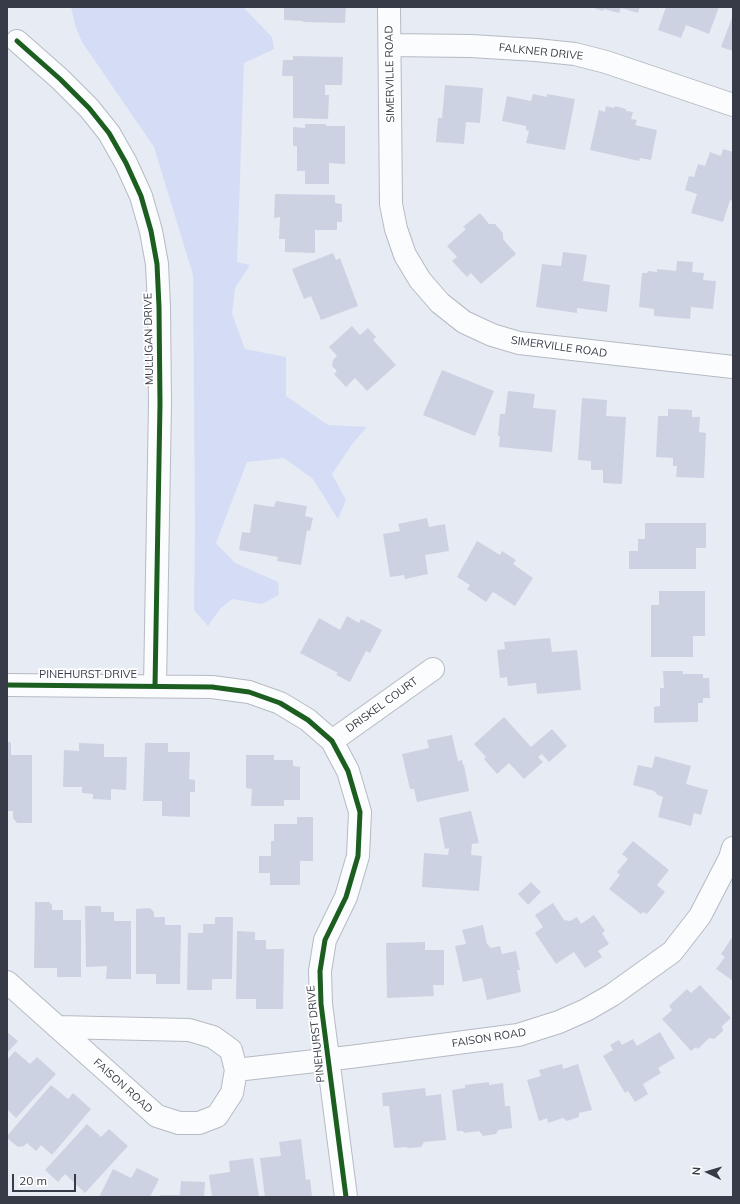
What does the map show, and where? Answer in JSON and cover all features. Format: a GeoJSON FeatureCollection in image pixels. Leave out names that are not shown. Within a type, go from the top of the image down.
{"type":"FeatureCollection","features":[{"type":"Feature","properties":{"kind":"street","name":"SIMERVILLE ROAD"},"geometry":{"type":"LineString","coordinates":[[389,7],[391,204],[393,217],[405,255],[420,280],[440,303],[464,322],[492,335],[519,343],[733,367]]}},
{"type":"Feature","properties":{"kind":"street","name":"MULLIGAN DRIVE"},"geometry":{"type":"LineString","coordinates":[[17,41],[60,79],[89,108],[109,133],[126,163],[141,196],[151,231],[157,264],[160,404],[155,686]]}},
{"type":"Feature","properties":{"kind":"street","name":"FALKNER DRIVE"},"geometry":{"type":"LineString","coordinates":[[390,45],[471,46],[575,54],[606,62],[733,105]]}},
{"type":"Feature","properties":{"kind":"street","name":"DRISKEL COURT"},"geometry":{"type":"LineString","coordinates":[[332,741],[433,669]]}},
{"type":"Feature","properties":{"kind":"street","name":"PINEHURST DRIVE"},"geometry":{"type":"LineString","coordinates":[[7,685],[212,687],[249,692],[280,703],[308,720],[332,741],[348,771],[360,812],[358,856],[346,897],[324,940],[320,971],[321,1004],[346,1197]]}},
{"type":"Feature","properties":{"kind":"street","name":"FAISON ROAD"},"geometry":{"type":"LineString","coordinates":[[236,1070],[518,1035],[559,1022],[586,1010],[612,995],[672,952],[700,916],[730,858],[733,848]]}},
{"type":"Feature","properties":{"kind":"street","name":"FAISON ROAD"},"geometry":{"type":"LineString","coordinates":[[7,982],[57,1027],[157,1116],[179,1123],[199,1123],[217,1116],[232,1093],[236,1070],[230,1050],[213,1038],[189,1030],[57,1027]]}},
{"type":"Feature","properties":{"kind":"shaded area"},"geometry":{"type":"Polygon","coordinates":[[[71,7],[243,7],[272,37],[274,49],[244,63],[237,262],[250,265],[235,288],[232,314],[245,349],[286,357],[286,396],[328,425],[367,427],[353,443],[332,474],[346,500],[338,519],[313,479],[284,458],[247,462],[216,543],[235,563],[278,582],[279,595],[262,604],[232,599],[220,609],[208,626],[194,610],[195,528],[193,275],[154,147],[82,42],[75,25],[71,7]]]}},
{"type":"Feature","properties":{"kind":"building"},"geometry":{"type":"Polygon","coordinates":[[[284,7],[346,7],[345,23],[284,20],[284,7]]]}},
{"type":"Feature","properties":{"kind":"building"},"geometry":{"type":"Polygon","coordinates":[[[591,7],[640,7],[638,13],[621,8],[619,13],[604,9],[603,11],[591,7]]]}},
{"type":"Feature","properties":{"kind":"building"},"geometry":{"type":"Polygon","coordinates":[[[666,7],[719,7],[709,34],[686,25],[681,38],[658,30],[666,7]]]}},
{"type":"Feature","properties":{"kind":"building"},"geometry":{"type":"Polygon","coordinates":[[[733,15],[733,51],[721,47],[733,15]]]}},
{"type":"Feature","properties":{"kind":"building"},"geometry":{"type":"Polygon","coordinates":[[[293,56],[343,57],[342,85],[325,85],[325,95],[329,95],[328,119],[293,118],[293,76],[282,76],[283,60],[293,60],[293,56]]]}},
{"type":"Feature","properties":{"kind":"building"},"geometry":{"type":"Polygon","coordinates":[[[445,85],[483,88],[480,123],[466,122],[464,144],[436,142],[438,118],[442,118],[445,85]]]}},
{"type":"Feature","properties":{"kind":"building"},"geometry":{"type":"Polygon","coordinates":[[[533,94],[547,97],[547,94],[575,99],[565,150],[526,143],[529,131],[526,130],[526,126],[502,121],[507,96],[531,101],[533,94]]]}},
{"type":"Feature","properties":{"kind":"building"},"geometry":{"type":"Polygon","coordinates":[[[606,106],[614,108],[615,106],[626,109],[626,111],[633,112],[631,119],[637,120],[635,125],[657,130],[651,160],[640,158],[639,161],[590,150],[599,110],[605,112],[606,106]]]}},
{"type":"Feature","properties":{"kind":"building"},"geometry":{"type":"Polygon","coordinates":[[[305,124],[345,126],[345,164],[329,163],[329,184],[305,184],[305,171],[297,171],[297,146],[293,146],[293,127],[305,128],[305,124]]]}},
{"type":"Feature","properties":{"kind":"building"},"geometry":{"type":"Polygon","coordinates":[[[723,149],[733,152],[733,201],[730,200],[723,222],[691,213],[697,194],[685,190],[689,176],[694,177],[698,164],[705,166],[710,152],[721,156],[723,149]]]}},
{"type":"Feature","properties":{"kind":"building"},"geometry":{"type":"Polygon","coordinates":[[[275,194],[335,195],[335,203],[342,204],[342,222],[337,222],[337,230],[315,230],[315,253],[285,252],[285,239],[279,239],[280,217],[274,218],[275,194]]]}},
{"type":"Feature","properties":{"kind":"building"},"geometry":{"type":"Polygon","coordinates":[[[480,213],[489,224],[495,224],[503,233],[503,239],[516,254],[481,284],[471,273],[467,277],[452,261],[457,257],[447,246],[466,229],[463,227],[480,213]]]}},
{"type":"Feature","properties":{"kind":"building"},"geometry":{"type":"Polygon","coordinates":[[[563,252],[587,255],[583,281],[610,285],[607,312],[577,308],[577,313],[536,307],[542,264],[561,266],[563,252]]]}},
{"type":"Feature","properties":{"kind":"building"},"geometry":{"type":"Polygon","coordinates":[[[333,253],[336,260],[340,258],[358,306],[321,320],[311,296],[304,299],[292,269],[333,253]]]}},
{"type":"Feature","properties":{"kind":"building"},"geometry":{"type":"Polygon","coordinates":[[[677,261],[693,262],[692,272],[704,273],[703,280],[716,281],[713,309],[691,307],[690,319],[654,316],[654,309],[639,307],[642,273],[647,273],[648,271],[657,272],[657,269],[676,271],[677,261]]]}},
{"type":"Feature","properties":{"kind":"building"},"geometry":{"type":"Polygon","coordinates":[[[352,326],[360,335],[368,328],[376,337],[373,340],[396,365],[367,391],[355,378],[346,387],[334,374],[337,371],[332,366],[333,360],[337,356],[329,347],[352,326]]]}},
{"type":"Feature","properties":{"kind":"building"},"geometry":{"type":"Polygon","coordinates":[[[442,370],[494,391],[475,436],[423,415],[442,370]]]}},
{"type":"Feature","properties":{"kind":"building"},"geometry":{"type":"Polygon","coordinates":[[[508,391],[535,394],[533,408],[556,410],[552,452],[499,447],[500,436],[498,436],[500,414],[505,414],[508,391]]]}},
{"type":"Feature","properties":{"kind":"building"},"geometry":{"type":"Polygon","coordinates":[[[582,398],[607,400],[606,416],[626,417],[622,484],[603,483],[603,470],[591,470],[591,461],[578,460],[582,398]]]}},
{"type":"Feature","properties":{"kind":"building"},"geometry":{"type":"Polygon","coordinates":[[[668,409],[692,410],[692,417],[700,417],[699,432],[706,433],[704,478],[676,477],[677,466],[673,466],[673,458],[656,457],[658,416],[668,416],[668,409]]]}},
{"type":"Feature","properties":{"kind":"building"},"geometry":{"type":"Polygon","coordinates":[[[276,501],[307,506],[305,516],[313,518],[310,531],[307,530],[301,565],[277,561],[278,557],[239,550],[242,532],[250,533],[254,504],[274,507],[276,501]]]}},
{"type":"Feature","properties":{"kind":"building"},"geometry":{"type":"Polygon","coordinates":[[[427,518],[429,527],[445,524],[449,551],[425,555],[428,574],[405,579],[404,575],[390,577],[383,534],[400,531],[398,524],[427,518]]]}},
{"type":"Feature","properties":{"kind":"building"},"geometry":{"type":"Polygon","coordinates":[[[645,523],[706,523],[706,548],[696,548],[696,569],[629,569],[629,551],[638,551],[638,539],[645,539],[645,523]]]}},
{"type":"Feature","properties":{"kind":"building"},"geometry":{"type":"Polygon","coordinates":[[[477,541],[500,555],[502,551],[516,560],[513,564],[533,578],[515,606],[493,592],[486,602],[467,589],[470,585],[457,577],[477,541]]]}},
{"type":"Feature","properties":{"kind":"building"},"geometry":{"type":"Polygon","coordinates":[[[659,591],[705,591],[705,636],[693,636],[693,657],[651,657],[651,605],[659,605],[659,591]]]}},
{"type":"Feature","properties":{"kind":"building"},"geometry":{"type":"Polygon","coordinates":[[[347,616],[359,623],[361,619],[382,630],[370,653],[366,651],[350,682],[336,675],[338,673],[300,653],[319,618],[340,630],[347,616]]]}},
{"type":"Feature","properties":{"kind":"building"},"geometry":{"type":"Polygon","coordinates":[[[550,638],[552,652],[577,650],[581,690],[537,694],[536,683],[508,686],[507,677],[500,678],[497,650],[505,649],[504,642],[550,638]]]}},
{"type":"Feature","properties":{"kind":"building"},"geometry":{"type":"Polygon","coordinates":[[[663,671],[683,671],[683,674],[703,674],[703,678],[709,678],[710,698],[703,698],[703,703],[698,703],[698,722],[654,723],[654,707],[660,706],[660,688],[664,688],[663,671]]]}},
{"type":"Feature","properties":{"kind":"building"},"geometry":{"type":"Polygon","coordinates":[[[504,717],[531,747],[552,729],[567,746],[549,762],[542,754],[538,757],[543,762],[524,779],[509,763],[497,774],[484,759],[486,757],[474,744],[504,717]]]}},
{"type":"Feature","properties":{"kind":"building"},"geometry":{"type":"Polygon","coordinates":[[[452,735],[458,761],[462,760],[464,765],[469,791],[417,802],[414,789],[410,789],[402,754],[429,748],[427,740],[452,735]]]}},
{"type":"Feature","properties":{"kind":"building"},"geometry":{"type":"Polygon","coordinates":[[[7,742],[11,742],[11,755],[32,755],[32,823],[17,823],[13,818],[13,811],[7,811],[7,742]]]}},
{"type":"Feature","properties":{"kind":"building"},"geometry":{"type":"Polygon","coordinates":[[[79,743],[104,744],[104,757],[127,757],[126,790],[111,789],[111,800],[93,799],[93,794],[82,793],[82,787],[63,787],[64,750],[79,751],[79,743]]]}},
{"type":"Feature","properties":{"kind":"building"},"geometry":{"type":"Polygon","coordinates":[[[145,743],[168,743],[168,752],[190,752],[189,779],[195,780],[195,792],[190,792],[190,817],[162,816],[162,801],[143,801],[145,743]]]}},
{"type":"Feature","properties":{"kind":"building"},"geometry":{"type":"Polygon","coordinates":[[[246,755],[274,755],[274,760],[293,760],[293,766],[300,767],[300,800],[284,800],[284,806],[251,806],[252,789],[246,788],[246,755]]]}},
{"type":"Feature","properties":{"kind":"building"},"geometry":{"type":"Polygon","coordinates":[[[655,756],[691,766],[686,784],[708,790],[701,815],[694,813],[691,826],[658,817],[663,797],[654,791],[633,785],[638,765],[652,768],[655,756]]]}},
{"type":"Feature","properties":{"kind":"building"},"geometry":{"type":"Polygon","coordinates":[[[471,811],[479,843],[472,844],[471,855],[482,856],[479,891],[422,887],[424,853],[448,855],[449,848],[445,849],[439,818],[471,811]]]}},
{"type":"Feature","properties":{"kind":"building"},"geometry":{"type":"Polygon","coordinates":[[[297,817],[313,817],[313,861],[300,861],[300,885],[270,885],[270,873],[259,873],[259,856],[271,856],[271,841],[274,841],[274,824],[297,824],[297,817]]]}},
{"type":"Feature","properties":{"kind":"building"},"geometry":{"type":"Polygon","coordinates":[[[633,841],[669,870],[657,885],[665,892],[647,914],[643,912],[641,914],[609,889],[620,875],[617,872],[628,859],[622,854],[633,841]]]}},
{"type":"Feature","properties":{"kind":"building"},"geometry":{"type":"Polygon","coordinates":[[[531,882],[541,892],[528,905],[518,894],[531,882]]]}},
{"type":"Feature","properties":{"kind":"building"},"geometry":{"type":"Polygon","coordinates":[[[35,902],[49,902],[52,905],[52,910],[63,910],[63,920],[81,920],[81,977],[57,977],[57,968],[34,968],[35,902]]]}},
{"type":"Feature","properties":{"kind":"building"},"geometry":{"type":"Polygon","coordinates":[[[553,903],[564,920],[570,921],[577,917],[581,924],[594,915],[605,931],[602,933],[609,944],[598,951],[602,957],[585,968],[574,952],[556,964],[535,933],[543,927],[535,915],[553,903]]]}},
{"type":"Feature","properties":{"kind":"building"},"geometry":{"type":"Polygon","coordinates":[[[85,906],[101,906],[101,912],[114,912],[114,921],[131,921],[131,979],[106,979],[107,966],[86,967],[85,906]]]}},
{"type":"Feature","properties":{"kind":"building"},"geometry":{"type":"Polygon","coordinates":[[[150,908],[154,912],[154,917],[165,917],[165,925],[181,925],[180,984],[156,984],[156,974],[136,974],[136,909],[150,908]]]}},
{"type":"Feature","properties":{"kind":"building"},"geometry":{"type":"Polygon","coordinates":[[[215,917],[233,917],[232,979],[212,979],[212,990],[187,990],[188,933],[203,933],[203,924],[215,924],[215,917]]]}},
{"type":"Feature","properties":{"kind":"building"},"geometry":{"type":"Polygon","coordinates":[[[483,925],[487,944],[491,948],[500,946],[502,954],[516,951],[520,970],[517,970],[521,992],[487,1000],[482,978],[463,982],[455,946],[466,944],[462,930],[483,925]]]}},
{"type":"Feature","properties":{"kind":"building"},"geometry":{"type":"Polygon","coordinates":[[[237,931],[255,932],[255,940],[266,940],[266,949],[284,949],[283,1009],[256,1009],[256,999],[236,999],[237,931]]]}},
{"type":"Feature","properties":{"kind":"building"},"geometry":{"type":"Polygon","coordinates":[[[733,936],[733,981],[716,969],[725,957],[721,954],[733,936]]]}},
{"type":"Feature","properties":{"kind":"building"},"geometry":{"type":"Polygon","coordinates":[[[425,942],[425,950],[444,950],[444,985],[433,985],[434,996],[387,998],[386,943],[425,942]]]}},
{"type":"Feature","properties":{"kind":"building"},"geometry":{"type":"Polygon","coordinates":[[[700,985],[731,1018],[722,1026],[723,1031],[714,1039],[709,1038],[698,1049],[696,1047],[691,1051],[662,1019],[672,1010],[669,1006],[687,989],[691,993],[700,985]]]}},
{"type":"Feature","properties":{"kind":"building"},"geometry":{"type":"Polygon","coordinates":[[[7,1032],[18,1041],[7,1053],[7,1032]]]}},
{"type":"Feature","properties":{"kind":"building"},"geometry":{"type":"Polygon","coordinates":[[[660,1032],[675,1058],[658,1068],[661,1073],[643,1084],[648,1094],[635,1102],[628,1091],[625,1093],[603,1056],[613,1050],[610,1045],[619,1040],[622,1045],[633,1039],[637,1046],[660,1032]]]}},
{"type":"Feature","properties":{"kind":"building"},"geometry":{"type":"Polygon","coordinates":[[[15,1051],[30,1064],[37,1057],[56,1074],[16,1118],[7,1109],[7,1060],[15,1051]]]}},
{"type":"Feature","properties":{"kind":"building"},"geometry":{"type":"Polygon","coordinates":[[[562,1064],[563,1069],[578,1064],[592,1110],[579,1113],[579,1117],[567,1121],[563,1118],[548,1123],[547,1118],[539,1121],[527,1080],[541,1076],[539,1070],[562,1064]]]}},
{"type":"Feature","properties":{"kind":"building"},"geometry":{"type":"Polygon","coordinates":[[[489,1082],[489,1085],[503,1083],[505,1106],[510,1106],[512,1128],[498,1130],[496,1134],[483,1136],[479,1131],[464,1133],[463,1131],[457,1131],[452,1090],[465,1088],[465,1085],[489,1082]]]}},
{"type":"Feature","properties":{"kind":"building"},"geometry":{"type":"Polygon","coordinates":[[[51,1085],[68,1099],[73,1093],[91,1109],[52,1155],[41,1145],[36,1151],[27,1143],[24,1146],[18,1147],[7,1138],[7,1136],[51,1085]]]}},
{"type":"Feature","properties":{"kind":"building"},"geometry":{"type":"Polygon","coordinates":[[[425,1088],[426,1096],[441,1094],[446,1140],[424,1142],[421,1147],[394,1148],[389,1106],[383,1106],[382,1093],[425,1088]]]}},
{"type":"Feature","properties":{"kind":"building"},"geometry":{"type":"Polygon","coordinates":[[[87,1124],[101,1137],[109,1129],[128,1146],[85,1193],[65,1174],[58,1182],[45,1170],[87,1124]]]}},
{"type":"Feature","properties":{"kind":"building"},"geometry":{"type":"Polygon","coordinates":[[[301,1139],[306,1180],[310,1179],[312,1196],[265,1197],[260,1158],[281,1156],[279,1142],[301,1139]]]}},
{"type":"Feature","properties":{"kind":"building"},"geometry":{"type":"Polygon","coordinates":[[[253,1158],[259,1197],[212,1197],[209,1175],[230,1172],[229,1161],[253,1158]]]}},
{"type":"Feature","properties":{"kind":"building"},"geometry":{"type":"Polygon","coordinates":[[[137,1168],[159,1179],[150,1197],[99,1197],[113,1169],[131,1178],[137,1168]]]}},
{"type":"Feature","properties":{"kind":"building"},"geometry":{"type":"Polygon","coordinates":[[[181,1181],[205,1182],[204,1197],[160,1197],[160,1195],[180,1195],[181,1181]]]}},
{"type":"Feature","properties":{"kind":"cycle path"},"geometry":{"type":"LineString","coordinates":[[17,41],[60,79],[89,108],[109,133],[126,163],[141,196],[151,231],[157,264],[160,404],[155,686]]}},
{"type":"Feature","properties":{"kind":"cycle path"},"geometry":{"type":"LineString","coordinates":[[7,685],[212,687],[249,692],[280,703],[308,720],[332,741],[348,771],[360,812],[358,856],[346,897],[325,940],[320,971],[321,1004],[346,1197]]}}]}
